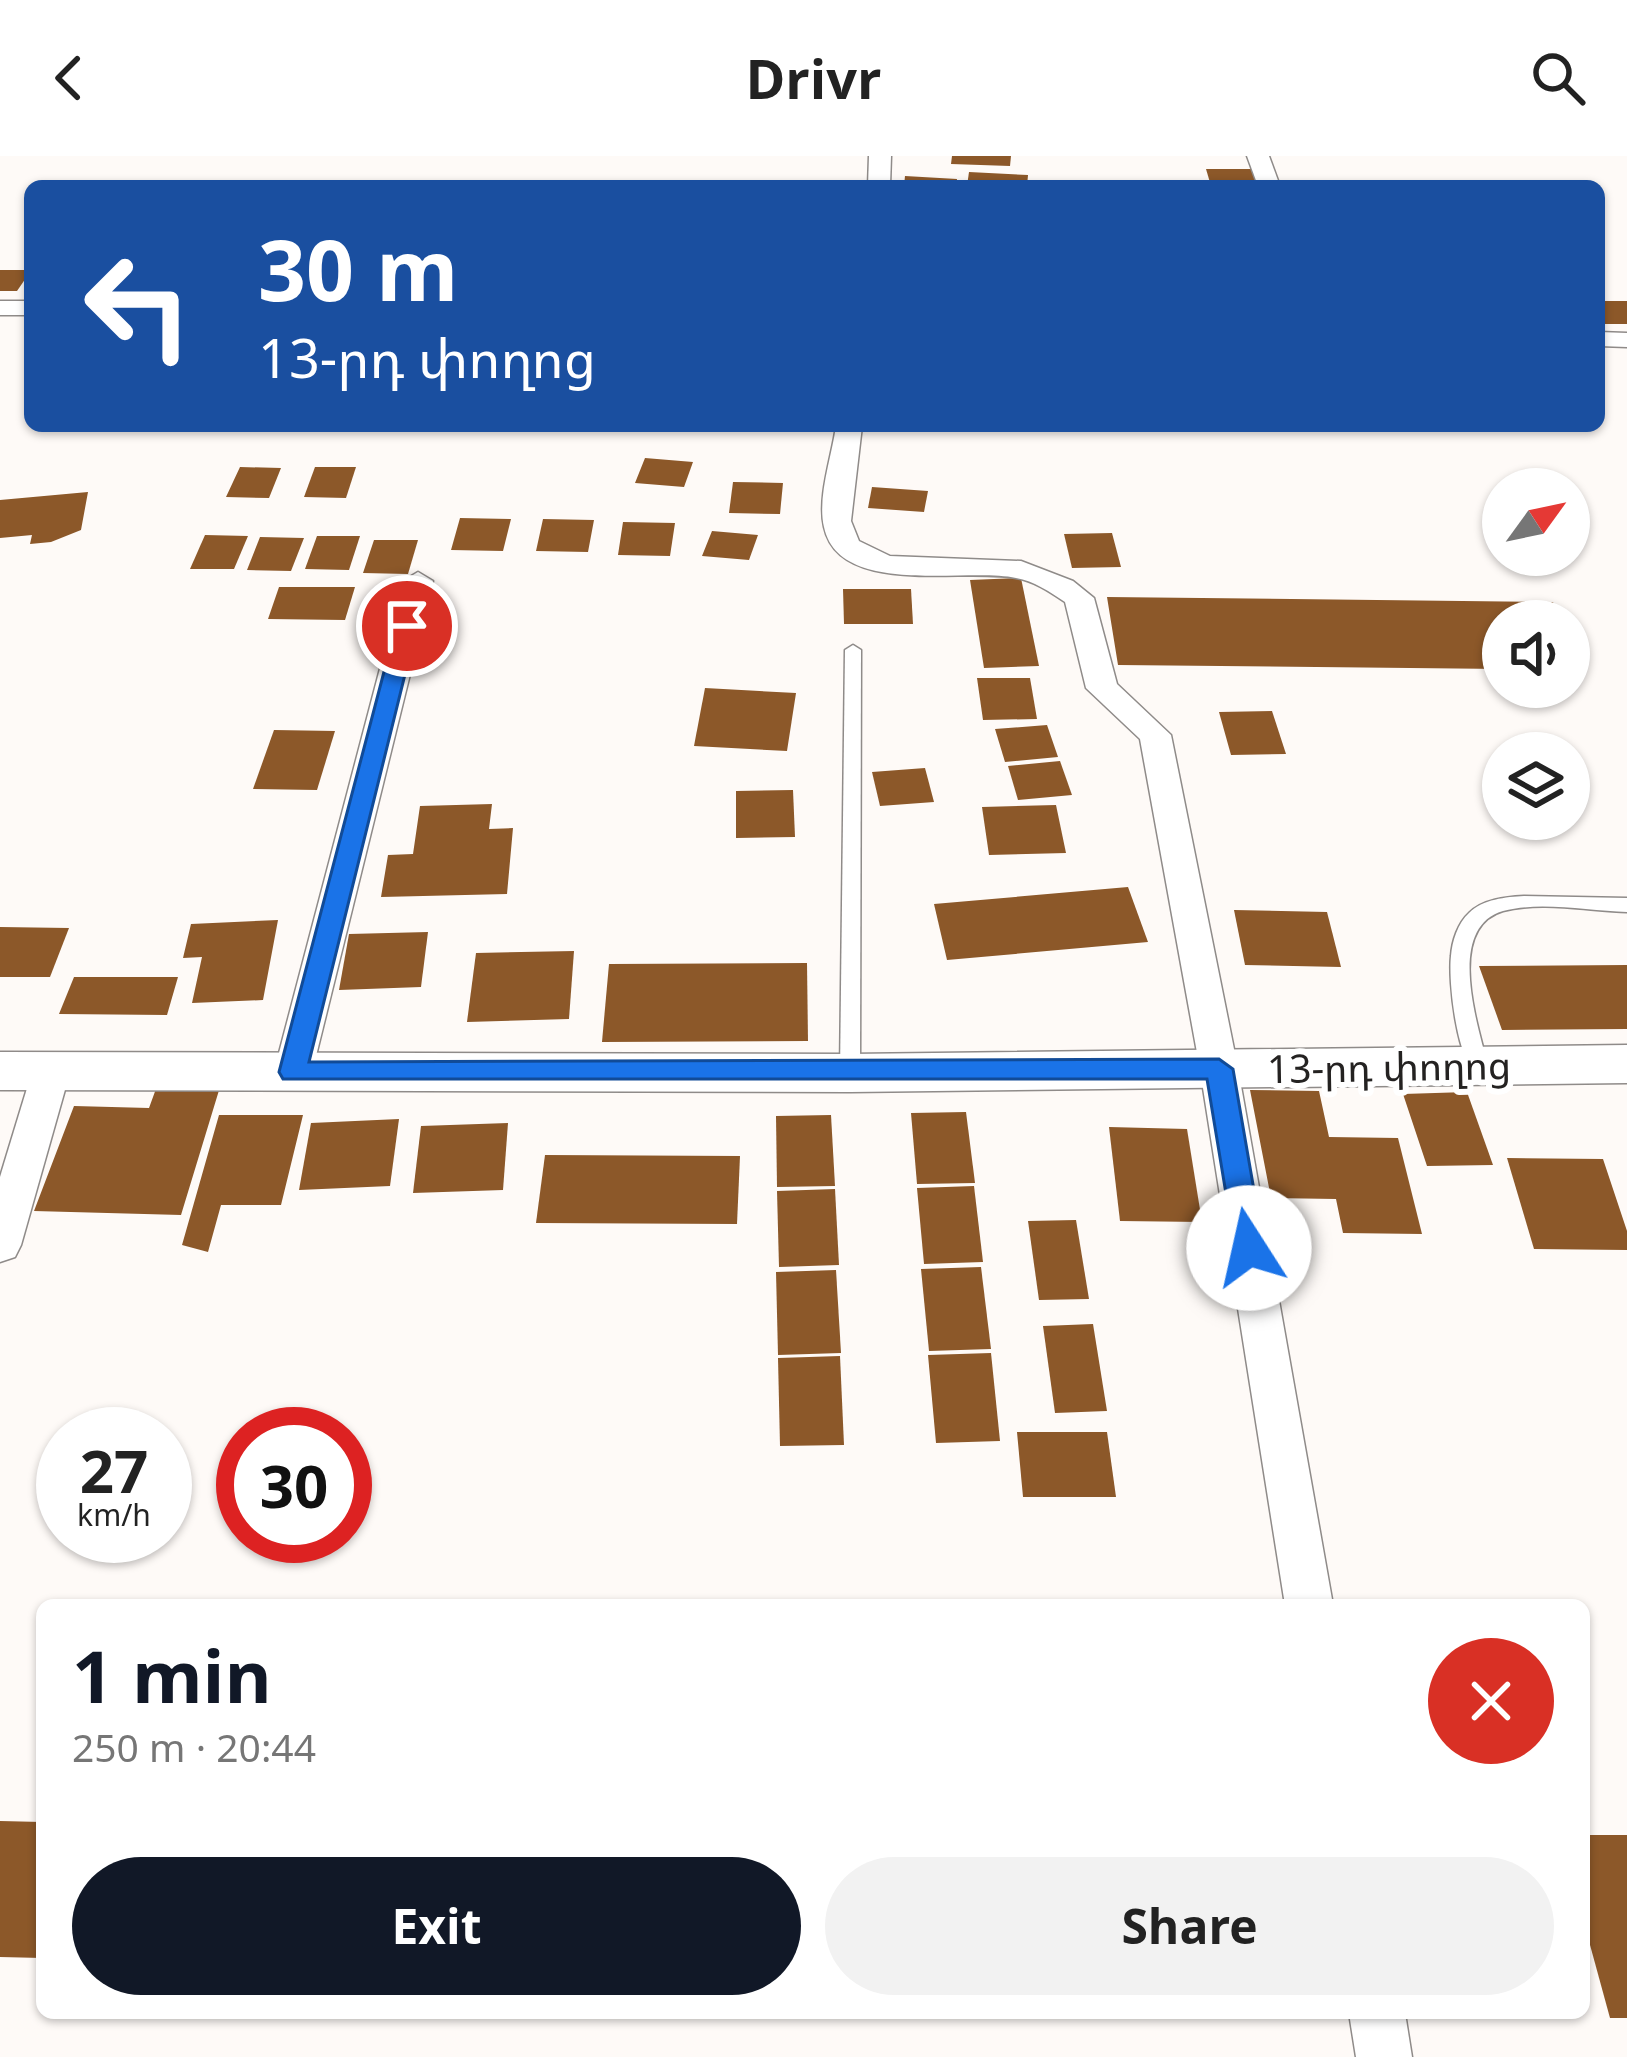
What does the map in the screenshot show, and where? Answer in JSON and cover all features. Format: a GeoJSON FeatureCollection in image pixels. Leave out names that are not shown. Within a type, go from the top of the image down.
{"type":"FeatureCollection","features":[{"type":"Feature","properties":{"kind":"street"},"geometry":{"type":"LineString","coordinates":[[848,432],[838,529],[853,551],[890,566],[1009,567],[1050,578],[1079,598],[1102,688],[1155,735],[1219,1069],[1308,1599]]}},
{"type":"Feature","properties":{"kind":"street"},"geometry":{"type":"LineString","coordinates":[[293,1072],[418,581]]}},
{"type":"Feature","properties":{"kind":"street","name":"13-րդ փողոց"},"geometry":{"type":"LineString","coordinates":[[0,1071],[850,1073],[1627,1064]]}},
{"type":"Feature","properties":{"kind":"street"},"geometry":{"type":"LineString","coordinates":[[0,1245],[51,1072]]}},
{"type":"Feature","properties":{"kind":"street"},"geometry":{"type":"LineString","coordinates":[[1378,2019],[1384,2057]]}},
{"type":"Feature","properties":{"kind":"lane"},"geometry":{"type":"LineString","coordinates":[[850,1073],[854,650]]}},
{"type":"Feature","properties":{"kind":"lane"},"geometry":{"type":"LineString","coordinates":[[1478,1066],[1456,982],[1468,927],[1493,906],[1627,905]]}},
{"type":"Feature","properties":{"kind":"building"},"geometry":{"type":"Polygon","coordinates":[[[952,156],[1011,156],[1010,166],[951,164],[952,156]]]}},
{"type":"Feature","properties":{"kind":"building"},"geometry":{"type":"Polygon","coordinates":[[[1206,169],[1253,169],[1257,180],[1209,180],[1206,169]]]}},
{"type":"Feature","properties":{"kind":"building"},"geometry":{"type":"Polygon","coordinates":[[[969,172],[1028,175],[1028,180],[968,180],[969,172]]]}},
{"type":"Feature","properties":{"kind":"building"},"geometry":{"type":"Polygon","coordinates":[[[905,176],[957,179],[957,180],[905,180],[905,176]]]}},
{"type":"Feature","properties":{"kind":"building"},"geometry":{"type":"Polygon","coordinates":[[[0,270],[24,270],[17,291],[0,291],[0,270]]]}},
{"type":"Feature","properties":{"kind":"building"},"geometry":{"type":"Polygon","coordinates":[[[1605,301],[1627,301],[1627,324],[1605,324],[1605,301]]]}},
{"type":"Feature","properties":{"kind":"building"},"geometry":{"type":"Polygon","coordinates":[[[645,458],[693,462],[684,487],[635,483],[645,458]]]}},
{"type":"Feature","properties":{"kind":"building"},"geometry":{"type":"Polygon","coordinates":[[[240,467],[281,468],[269,498],[226,497],[240,467]]]}},
{"type":"Feature","properties":{"kind":"building"},"geometry":{"type":"Polygon","coordinates":[[[315,467],[356,467],[346,498],[304,497],[315,467]]]}},
{"type":"Feature","properties":{"kind":"building"},"geometry":{"type":"Polygon","coordinates":[[[733,482],[783,483],[780,514],[729,513],[733,482]]]}},
{"type":"Feature","properties":{"kind":"building"},"geometry":{"type":"Polygon","coordinates":[[[872,487],[928,491],[924,512],[868,508],[872,487]]]}},
{"type":"Feature","properties":{"kind":"building"},"geometry":{"type":"Polygon","coordinates":[[[88,492],[81,530],[51,542],[30,544],[32,535],[0,538],[0,500],[88,492]]]}},
{"type":"Feature","properties":{"kind":"building"},"geometry":{"type":"Polygon","coordinates":[[[460,518],[511,519],[503,551],[451,550],[460,518]]]}},
{"type":"Feature","properties":{"kind":"building"},"geometry":{"type":"Polygon","coordinates":[[[543,519],[594,520],[588,552],[536,551],[543,519]]]}},
{"type":"Feature","properties":{"kind":"building"},"geometry":{"type":"Polygon","coordinates":[[[623,522],[675,523],[670,556],[618,555],[623,522]]]}},
{"type":"Feature","properties":{"kind":"building"},"geometry":{"type":"Polygon","coordinates":[[[712,531],[758,535],[749,560],[702,556],[712,531]]]}},
{"type":"Feature","properties":{"kind":"building"},"geometry":{"type":"Polygon","coordinates":[[[1112,533],[1121,567],[1072,568],[1064,534],[1112,533]]]}},
{"type":"Feature","properties":{"kind":"building"},"geometry":{"type":"Polygon","coordinates":[[[205,535],[248,536],[234,569],[190,569],[205,535]]]}},
{"type":"Feature","properties":{"kind":"building"},"geometry":{"type":"Polygon","coordinates":[[[317,536],[360,536],[349,570],[305,569],[317,536]]]}},
{"type":"Feature","properties":{"kind":"building"},"geometry":{"type":"Polygon","coordinates":[[[260,537],[304,538],[291,571],[247,570],[260,537]]]}},
{"type":"Feature","properties":{"kind":"building"},"geometry":{"type":"Polygon","coordinates":[[[374,540],[418,540],[408,574],[363,573],[374,540]]]}},
{"type":"Feature","properties":{"kind":"building"},"geometry":{"type":"Polygon","coordinates":[[[1021,578],[1039,666],[984,668],[970,580],[1021,578]]]}},
{"type":"Feature","properties":{"kind":"building"},"geometry":{"type":"Polygon","coordinates":[[[279,587],[355,587],[345,620],[268,619],[279,587]]]}},
{"type":"Feature","properties":{"kind":"building"},"geometry":{"type":"Polygon","coordinates":[[[843,589],[911,589],[913,624],[844,624],[843,589]]]}},
{"type":"Feature","properties":{"kind":"building"},"geometry":{"type":"Polygon","coordinates":[[[1107,597],[1482,601],[1482,669],[1118,665],[1107,597]]]}},
{"type":"Feature","properties":{"kind":"building"},"geometry":{"type":"Polygon","coordinates":[[[977,678],[1030,678],[1037,719],[983,720],[977,678]]]}},
{"type":"Feature","properties":{"kind":"building"},"geometry":{"type":"Polygon","coordinates":[[[705,688],[796,693],[787,751],[694,746],[705,688]]]}},
{"type":"Feature","properties":{"kind":"building"},"geometry":{"type":"Polygon","coordinates":[[[1272,711],[1286,754],[1231,755],[1219,712],[1272,711]]]}},
{"type":"Feature","properties":{"kind":"building"},"geometry":{"type":"Polygon","coordinates":[[[1047,725],[1058,757],[1005,762],[995,729],[1047,725]]]}},
{"type":"Feature","properties":{"kind":"building"},"geometry":{"type":"Polygon","coordinates":[[[274,730],[335,731],[317,790],[253,789],[274,730]]]}},
{"type":"Feature","properties":{"kind":"building"},"geometry":{"type":"Polygon","coordinates":[[[1060,761],[1072,795],[1018,800],[1008,766],[1060,761]]]}},
{"type":"Feature","properties":{"kind":"building"},"geometry":{"type":"Polygon","coordinates":[[[925,768],[934,802],[880,806],[872,772],[925,768]]]}},
{"type":"Feature","properties":{"kind":"building"},"geometry":{"type":"Polygon","coordinates":[[[793,790],[795,837],[736,838],[736,791],[793,790]]]}},
{"type":"Feature","properties":{"kind":"building"},"geometry":{"type":"Polygon","coordinates":[[[492,804],[489,829],[513,828],[507,894],[381,897],[388,855],[413,854],[420,806],[492,804]]]}},
{"type":"Feature","properties":{"kind":"building"},"geometry":{"type":"Polygon","coordinates":[[[1056,805],[1066,853],[989,855],[982,807],[1056,805]]]}},
{"type":"Feature","properties":{"kind":"building"},"geometry":{"type":"Polygon","coordinates":[[[1128,887],[1148,942],[947,960],[934,904],[1128,887]]]}},
{"type":"Feature","properties":{"kind":"building"},"geometry":{"type":"Polygon","coordinates":[[[1234,910],[1327,912],[1341,967],[1245,965],[1234,910]]]}},
{"type":"Feature","properties":{"kind":"building"},"geometry":{"type":"Polygon","coordinates":[[[278,920],[263,1000],[192,1003],[202,957],[183,958],[191,924],[278,920]]]}},
{"type":"Feature","properties":{"kind":"building"},"geometry":{"type":"Polygon","coordinates":[[[0,927],[69,928],[50,977],[0,977],[0,927]]]}},
{"type":"Feature","properties":{"kind":"building"},"geometry":{"type":"Polygon","coordinates":[[[428,932],[421,987],[339,990],[349,934],[428,932]]]}},
{"type":"Feature","properties":{"kind":"building"},"geometry":{"type":"Polygon","coordinates":[[[574,951],[569,1019],[467,1022],[476,953],[574,951]]]}},
{"type":"Feature","properties":{"kind":"building"},"geometry":{"type":"Polygon","coordinates":[[[807,963],[808,1041],[602,1042],[609,964],[807,963]]]}},
{"type":"Feature","properties":{"kind":"building"},"geometry":{"type":"Polygon","coordinates":[[[1627,965],[1627,1029],[1502,1030],[1479,966],[1627,965]]]}},
{"type":"Feature","properties":{"kind":"building"},"geometry":{"type":"Polygon","coordinates":[[[74,977],[178,977],[167,1015],[59,1014],[74,977]]]}},
{"type":"Feature","properties":{"kind":"building"},"geometry":{"type":"Polygon","coordinates":[[[157,1086],[220,1087],[181,1215],[34,1211],[74,1106],[149,1108],[157,1086]]]}},
{"type":"Feature","properties":{"kind":"building"},"geometry":{"type":"Polygon","coordinates":[[[1250,1090],[1319,1091],[1329,1137],[1398,1138],[1422,1234],[1343,1233],[1336,1199],[1271,1198],[1250,1090]]]}},
{"type":"Feature","properties":{"kind":"building"},"geometry":{"type":"Polygon","coordinates":[[[1467,1092],[1493,1165],[1427,1166],[1403,1094],[1467,1092]]]}},
{"type":"Feature","properties":{"kind":"building"},"geometry":{"type":"Polygon","coordinates":[[[966,1112],[975,1183],[917,1184],[911,1113],[966,1112]]]}},
{"type":"Feature","properties":{"kind":"building"},"geometry":{"type":"Polygon","coordinates":[[[219,1115],[303,1115],[281,1205],[221,1205],[208,1252],[182,1245],[219,1115]]]}},
{"type":"Feature","properties":{"kind":"building"},"geometry":{"type":"Polygon","coordinates":[[[831,1115],[835,1186],[777,1187],[776,1116],[831,1115]]]}},
{"type":"Feature","properties":{"kind":"building"},"geometry":{"type":"Polygon","coordinates":[[[399,1119],[390,1186],[299,1190],[311,1123],[399,1119]]]}},
{"type":"Feature","properties":{"kind":"building"},"geometry":{"type":"Polygon","coordinates":[[[508,1123],[503,1190],[413,1193],[421,1126],[508,1123]]]}},
{"type":"Feature","properties":{"kind":"building"},"geometry":{"type":"Polygon","coordinates":[[[1109,1127],[1187,1129],[1202,1222],[1120,1221],[1109,1127]]]}},
{"type":"Feature","properties":{"kind":"building"},"geometry":{"type":"Polygon","coordinates":[[[545,1155],[740,1156],[737,1224],[536,1223],[545,1155]]]}},
{"type":"Feature","properties":{"kind":"building"},"geometry":{"type":"Polygon","coordinates":[[[1507,1158],[1603,1159],[1627,1231],[1627,1250],[1534,1249],[1507,1158]]]}},
{"type":"Feature","properties":{"kind":"building"},"geometry":{"type":"Polygon","coordinates":[[[974,1186],[983,1262],[924,1264],[917,1188],[974,1186]]]}},
{"type":"Feature","properties":{"kind":"building"},"geometry":{"type":"Polygon","coordinates":[[[835,1189],[839,1265],[779,1267],[777,1191],[835,1189]]]}},
{"type":"Feature","properties":{"kind":"building"},"geometry":{"type":"Polygon","coordinates":[[[1076,1220],[1089,1299],[1039,1300],[1028,1221],[1076,1220]]]}},
{"type":"Feature","properties":{"kind":"building"},"geometry":{"type":"Polygon","coordinates":[[[981,1267],[991,1349],[929,1351],[921,1269],[981,1267]]]}},
{"type":"Feature","properties":{"kind":"building"},"geometry":{"type":"Polygon","coordinates":[[[836,1270],[841,1353],[778,1355],[776,1272],[836,1270]]]}},
{"type":"Feature","properties":{"kind":"building"},"geometry":{"type":"Polygon","coordinates":[[[1093,1324],[1107,1411],[1055,1413],[1043,1326],[1093,1324]]]}},
{"type":"Feature","properties":{"kind":"building"},"geometry":{"type":"Polygon","coordinates":[[[991,1353],[1000,1441],[936,1443],[928,1355],[991,1353]]]}},
{"type":"Feature","properties":{"kind":"building"},"geometry":{"type":"Polygon","coordinates":[[[840,1356],[844,1445],[780,1446],[778,1358],[840,1356]]]}},
{"type":"Feature","properties":{"kind":"building"},"geometry":{"type":"Polygon","coordinates":[[[1017,1432],[1107,1432],[1116,1497],[1023,1497],[1017,1432]]]}},
{"type":"Feature","properties":{"kind":"building"},"geometry":{"type":"Polygon","coordinates":[[[0,1821],[36,1822],[36,1958],[0,1957],[0,1821]]]}},
{"type":"Feature","properties":{"kind":"building"},"geometry":{"type":"Polygon","coordinates":[[[1590,1835],[1627,1835],[1627,2018],[1610,2018],[1590,1945],[1590,1835]]]}},
{"type":"Feature","properties":{"kind":"route"},"geometry":{"type":"LineString","coordinates":[[407,626],[293,1072],[1219,1069],[1249,1248]]}}]}
